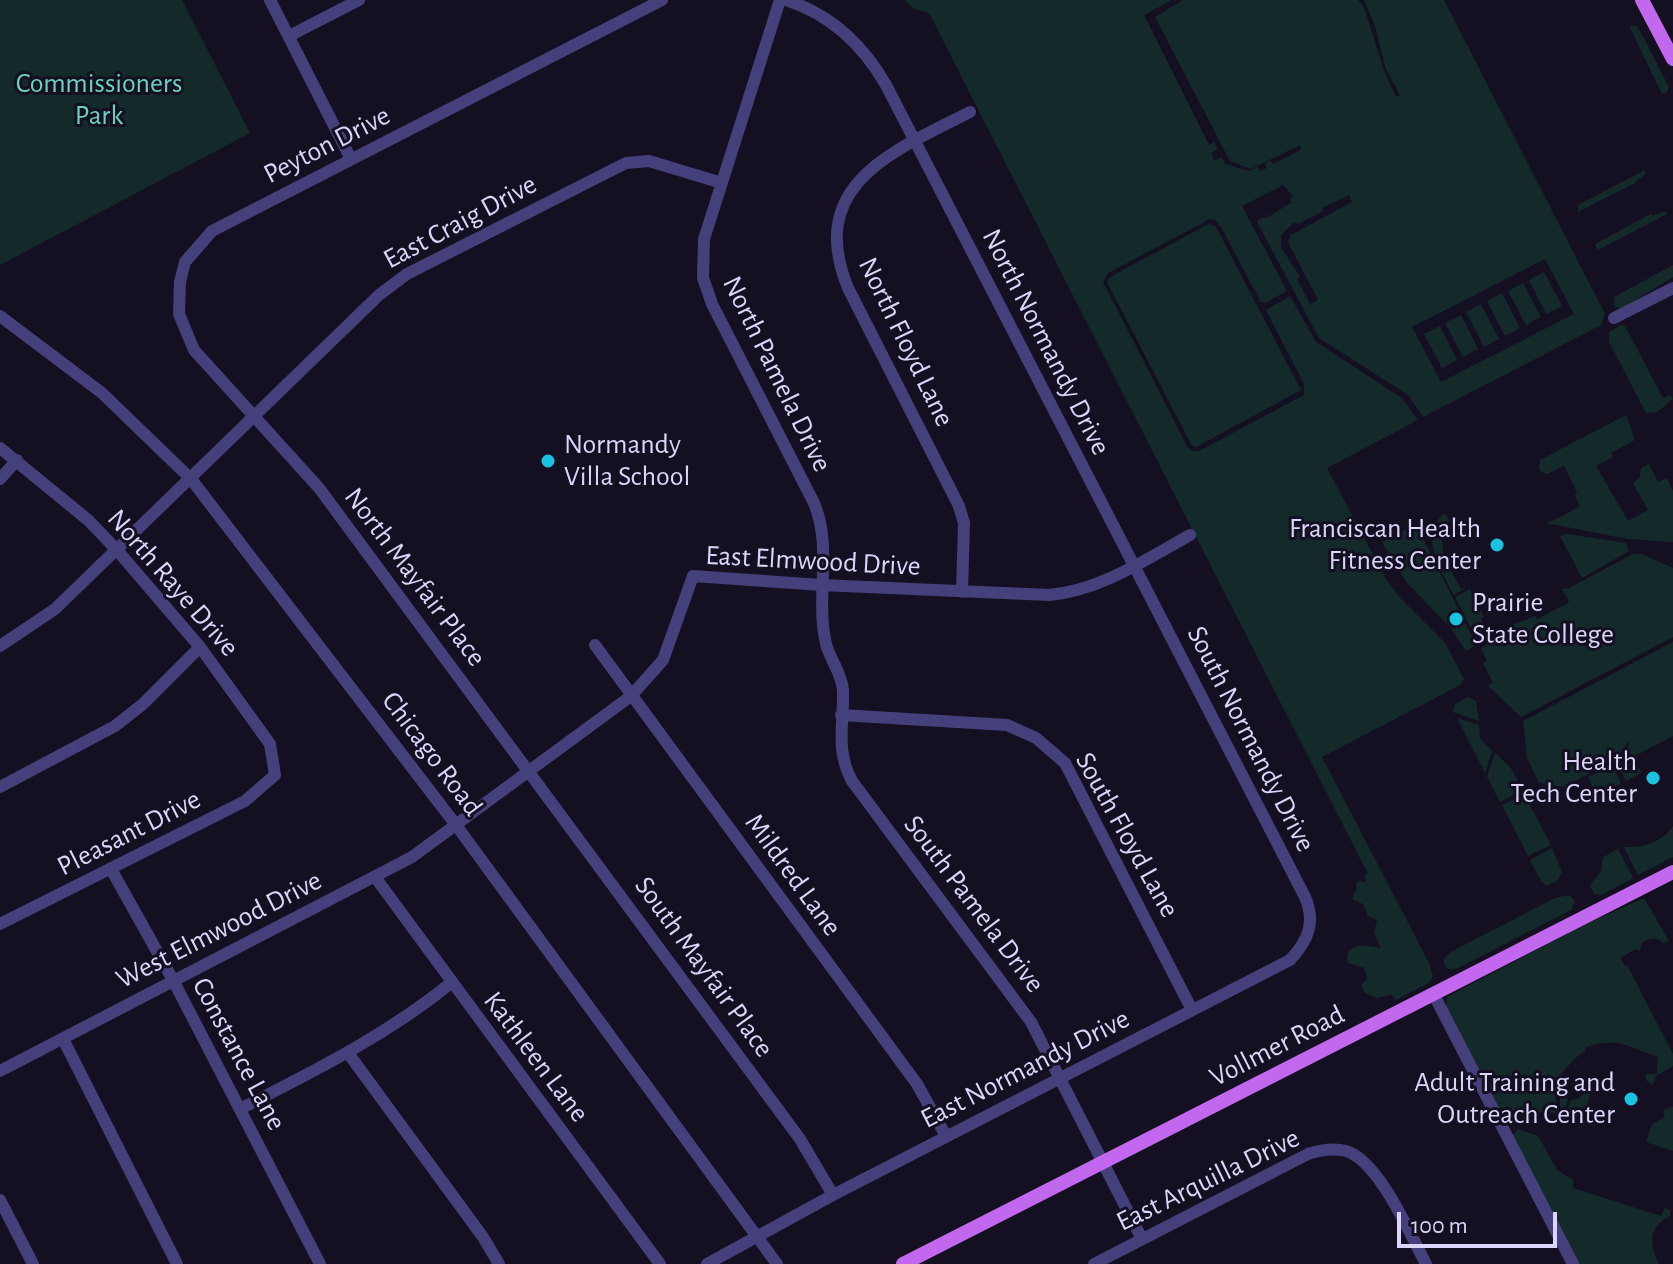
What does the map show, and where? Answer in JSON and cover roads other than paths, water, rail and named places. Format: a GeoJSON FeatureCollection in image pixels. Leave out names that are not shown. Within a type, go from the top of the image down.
{"type":"FeatureCollection","features":[{"type":"Feature","properties":{"kind":"main road"},"geometry":{"type":"LineString","coordinates":[[1642,0],[1673,59]]}},
{"type":"Feature","properties":{"kind":"main road","name":"Vollmer Road"},"geometry":{"type":"LineString","coordinates":[[903,1264],[1673,872]]}},
{"type":"Feature","properties":{"kind":"street"},"geometry":{"type":"LineString","coordinates":[[270,0],[351,159]]}},
{"type":"Feature","properties":{"kind":"street"},"geometry":{"type":"LineString","coordinates":[[289,36],[359,0]]}},
{"type":"Feature","properties":{"kind":"street","name":"Peyton Drive"},"geometry":{"type":"LineString","coordinates":[[255,416],[194,350],[179,314],[178,300],[185,262],[212,231],[662,0]]}},
{"type":"Feature","properties":{"kind":"street","name":"North Normandy Drive"},"geometry":{"type":"LineString","coordinates":[[783,0],[822,15],[860,48],[882,78],[1134,565]]}},
{"type":"Feature","properties":{"kind":"street","name":"North Pamela Drive"},"geometry":{"type":"LineString","coordinates":[[783,0],[704,239],[703,278],[712,304],[817,511],[824,546],[821,585]]}},
{"type":"Feature","properties":{"kind":"street"},"geometry":{"type":"LineString","coordinates":[[915,140],[970,112]]}},
{"type":"Feature","properties":{"kind":"street","name":"North Floyd Lane"},"geometry":{"type":"LineString","coordinates":[[915,140],[874,164],[856,184],[839,219],[837,251],[848,288],[959,506],[964,523],[962,592]]}},
{"type":"Feature","properties":{"kind":"street","name":"East Craig Drive"},"geometry":{"type":"LineString","coordinates":[[0,646],[55,609],[397,280],[626,163],[649,161],[722,183]]}},
{"type":"Feature","properties":{"kind":"street"},"geometry":{"type":"LineString","coordinates":[[1614,318],[1673,288]]}},
{"type":"Feature","properties":{"kind":"street","name":"Chicago Road"},"geometry":{"type":"LineString","coordinates":[[0,316],[102,393],[191,479],[456,825],[777,1264]]}},
{"type":"Feature","properties":{"kind":"street","name":"North Mayfair Place"},"geometry":{"type":"LineString","coordinates":[[255,416],[319,488],[529,772]]}},
{"type":"Feature","properties":{"kind":"street","name":"North Raye Drive"},"geometry":{"type":"LineString","coordinates":[[0,448],[70,504],[117,550],[200,647],[270,744],[275,775]]}},
{"type":"Feature","properties":{"kind":"street"},"geometry":{"type":"LineString","coordinates":[[0,479],[17,460]]}},
{"type":"Feature","properties":{"kind":"street","name":"East Elmwood Drive"},"geometry":{"type":"LineString","coordinates":[[456,825],[631,696],[663,660],[693,576],[962,592],[1068,593],[1097,584],[1190,535]]}},
{"type":"Feature","properties":{"kind":"street","name":"South Normandy Drive"},"geometry":{"type":"LineString","coordinates":[[1134,565],[1305,897],[1310,912],[1307,938]]}},
{"type":"Feature","properties":{"kind":"street","name":"South Pamela Drive"},"geometry":{"type":"LineString","coordinates":[[821,585],[826,645],[843,687],[842,755],[852,781],[1031,1022],[1142,1239]]}},
{"type":"Feature","properties":{"kind":"street","name":"Mildred Lane"},"geometry":{"type":"LineString","coordinates":[[595,645],[917,1084],[946,1136]]}},
{"type":"Feature","properties":{"kind":"street"},"geometry":{"type":"LineString","coordinates":[[0,787],[115,726],[143,704],[200,647]]}},
{"type":"Feature","properties":{"kind":"street","name":"South Floyd Lane"},"geometry":{"type":"LineString","coordinates":[[841,715],[990,722],[1020,729],[1036,738],[1065,763],[1192,1010]]}},
{"type":"Feature","properties":{"kind":"street","name":"South Mayfair Place"},"geometry":{"type":"LineString","coordinates":[[529,772],[800,1139],[833,1195]]}},
{"type":"Feature","properties":{"kind":"street","name":"Pleasant Drive"},"geometry":{"type":"LineString","coordinates":[[0,924],[245,801],[275,775]]}},
{"type":"Feature","properties":{"kind":"street","name":"West Elmwood Drive"},"geometry":{"type":"LineString","coordinates":[[0,1071],[375,877],[412,857],[456,825]]}},
{"type":"Feature","properties":{"kind":"street","name":"Constance Lane"},"geometry":{"type":"LineString","coordinates":[[111,869],[173,980],[320,1264]]}},
{"type":"Feature","properties":{"kind":"street","name":"Kathleen Lane"},"geometry":{"type":"LineString","coordinates":[[375,877],[660,1264]]}},
{"type":"Feature","properties":{"kind":"street","name":"East Normandy Drive"},"geometry":{"type":"LineString","coordinates":[[707,1264],[946,1136],[1290,960],[1307,938]]}},
{"type":"Feature","properties":{"kind":"street"},"geometry":{"type":"LineString","coordinates":[[240,1109],[348,1053],[420,1008],[451,983]]}},
{"type":"Feature","properties":{"kind":"street"},"geometry":{"type":"LineString","coordinates":[[1434,995],[1573,1264]]}},
{"type":"Feature","properties":{"kind":"street"},"geometry":{"type":"LineString","coordinates":[[63,1039],[177,1264]]}},
{"type":"Feature","properties":{"kind":"street"},"geometry":{"type":"LineString","coordinates":[[348,1053],[483,1237],[499,1264]]}},
{"type":"Feature","properties":{"kind":"street","name":"East Arquilla Drive"},"geometry":{"type":"LineString","coordinates":[[1094,1264],[1308,1154],[1330,1149],[1346,1151],[1362,1159],[1381,1182],[1426,1264]]}},
{"type":"Feature","properties":{"kind":"street"},"geometry":{"type":"LineString","coordinates":[[0,1200],[33,1264]]}},
{"type":"Feature","properties":{"kind":"place","name":"Normandy Villa School"},"geometry":{"type":"Point","coordinates":[548,461]}},
{"type":"Feature","properties":{"kind":"place","name":"Franciscan Health Fitness Center"},"geometry":{"type":"Point","coordinates":[1497,545]}},
{"type":"Feature","properties":{"kind":"place","name":"Prairie State College"},"geometry":{"type":"Point","coordinates":[1456,619]}},
{"type":"Feature","properties":{"kind":"place","name":"Health Tech Center"},"geometry":{"type":"Point","coordinates":[1653,778]}},
{"type":"Feature","properties":{"kind":"place","name":"Adult Training and Outreach Center"},"geometry":{"type":"Point","coordinates":[1631,1099]}},
{"type":"Feature","properties":{"kind":"park label","name":"Commissioners Park"},"geometry":{"type":"Point","coordinates":[99,100]}}]}
